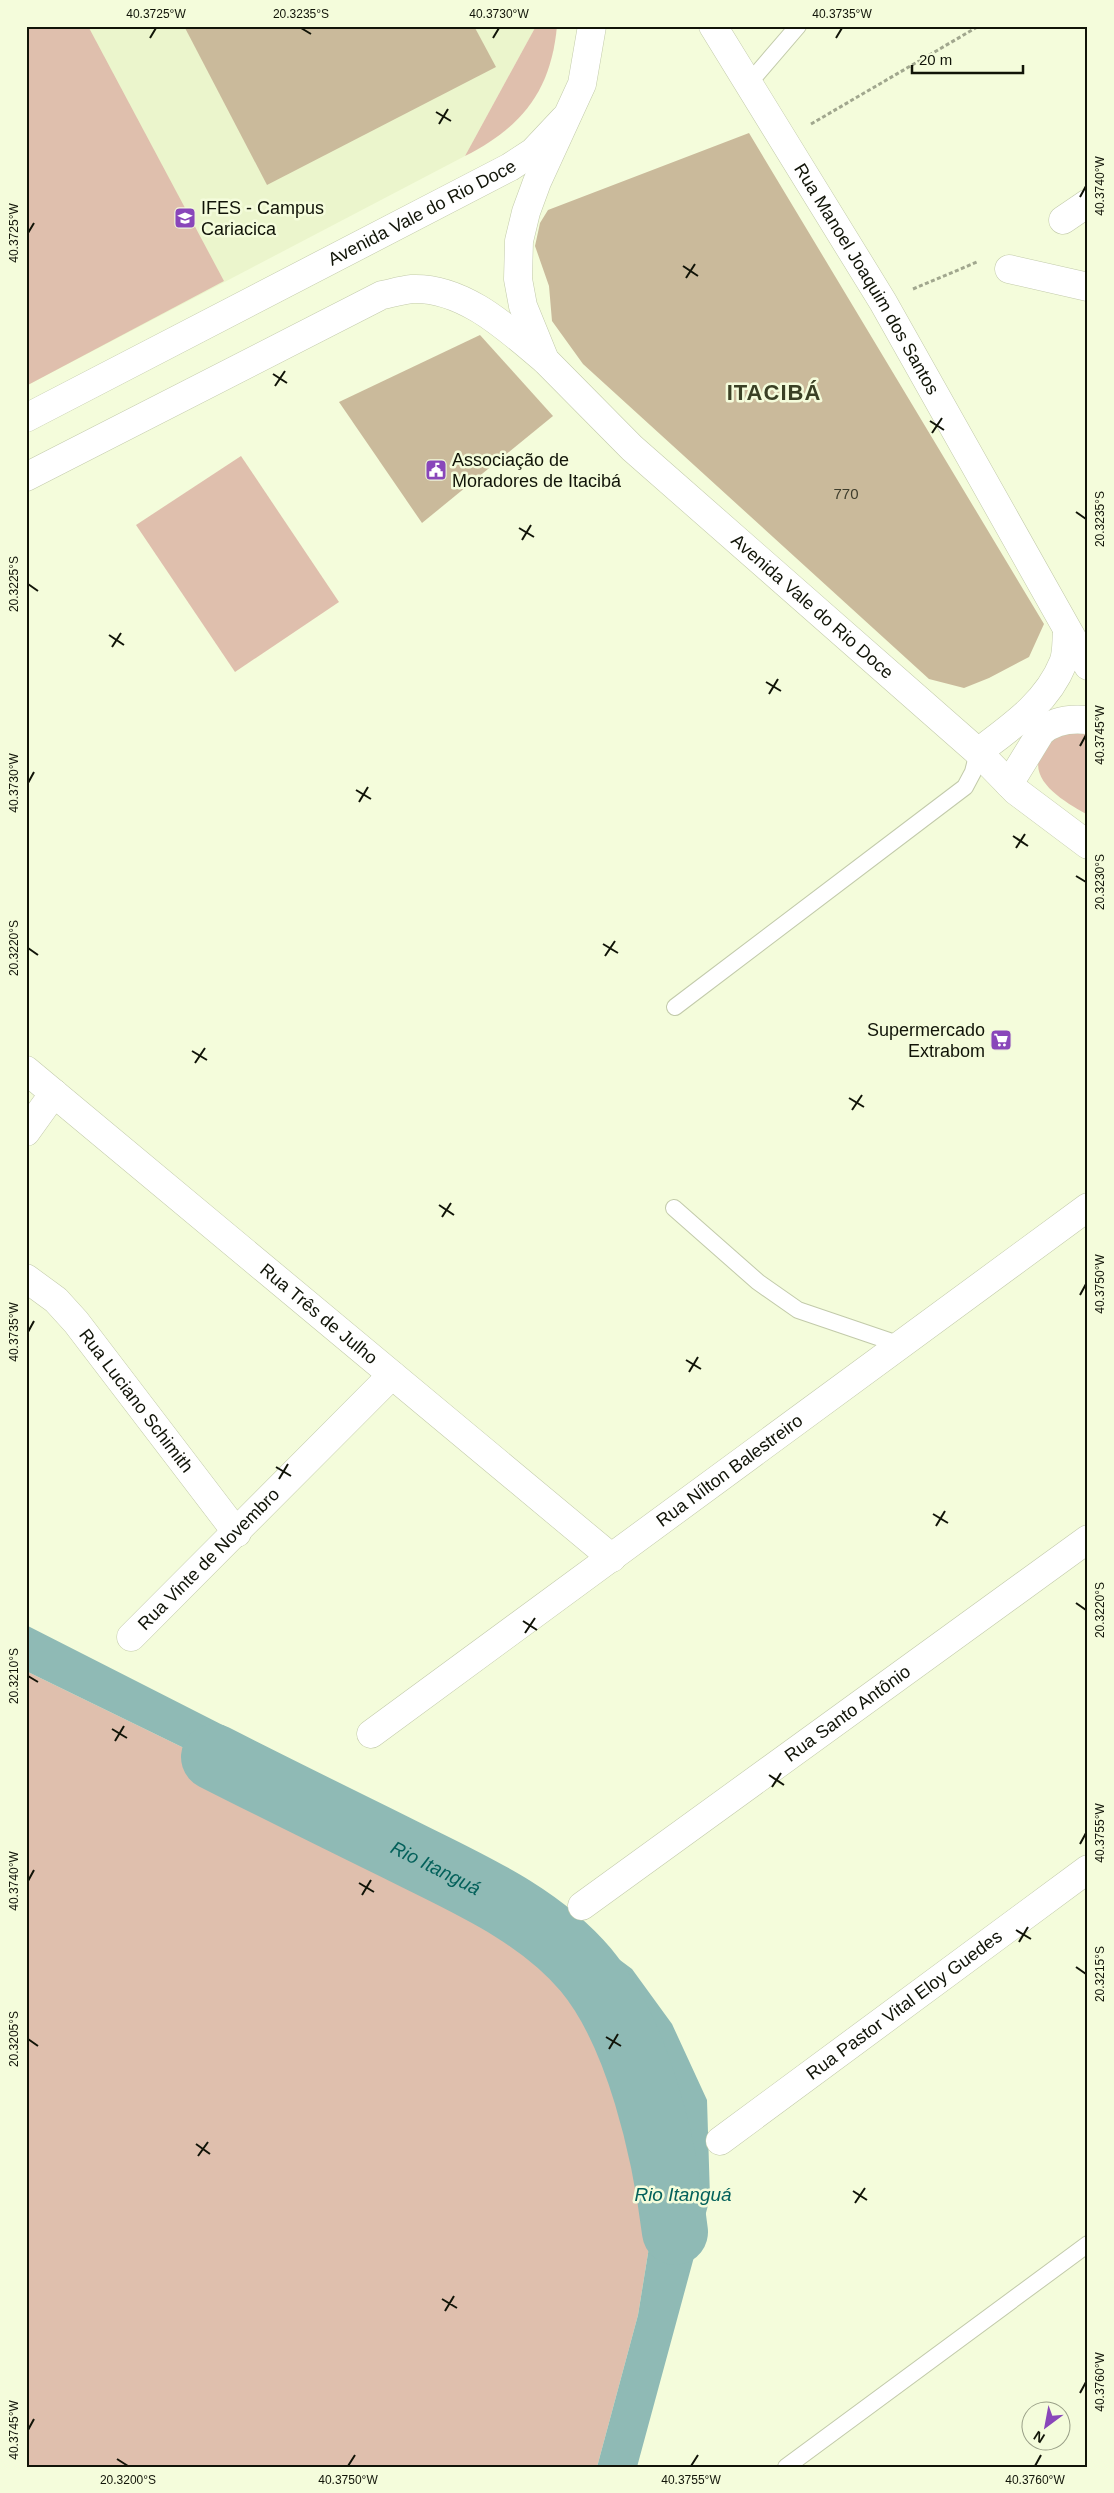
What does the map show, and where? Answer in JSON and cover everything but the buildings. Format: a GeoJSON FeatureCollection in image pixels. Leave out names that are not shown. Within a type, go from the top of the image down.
{"type":"FeatureCollection","features":[{"type":"Feature","properties":{"kind":"street"},"geometry":{"type":"LineString","coordinates":[[571,111],[582,84],[592,26]]}},
{"type":"Feature","properties":{"kind":"street","name":"Rua Manoel Joaquim dos Santos"},"geometry":{"type":"LineString","coordinates":[[713,26],[882,302],[1067,632],[1088,666]]}},
{"type":"Feature","properties":{"kind":"street","name":"Avenida Vale do Rio Doce"},"geometry":{"type":"LineString","coordinates":[[545,360],[523,306],[518,279],[519,241],[534,189],[571,111]]}},
{"type":"Feature","properties":{"kind":"street","name":"Avenida Vale do Rio Doce"},"geometry":{"type":"LineString","coordinates":[[26,418],[510,167],[533,152],[571,111]]}},
{"type":"Feature","properties":{"kind":"street"},"geometry":{"type":"LineString","coordinates":[[1063,220],[1088,203]]}},
{"type":"Feature","properties":{"kind":"street"},"geometry":{"type":"LineString","coordinates":[[1009,269],[1088,287]]}},
{"type":"Feature","properties":{"kind":"street","name":"Avenida Vale do Rio Doce"},"geometry":{"type":"LineString","coordinates":[[26,477],[382,295],[412,290],[442,293],[473,306],[500,322],[545,360],[632,448],[978,752],[1009,784],[1040,811],[1088,845]]}},
{"type":"Feature","properties":{"kind":"street"},"geometry":{"type":"LineString","coordinates":[[978,752],[1024,718],[1038,701],[1064,662],[1067,632]]}},
{"type":"Feature","properties":{"kind":"street"},"geometry":{"type":"LineString","coordinates":[[1009,784],[1041,732],[1048,726],[1066,719],[1088,720]]}},
{"type":"Feature","properties":{"kind":"street","name":"Rua Três de Julho"},"geometry":{"type":"LineString","coordinates":[[26,1070],[612,1558]]}},
{"type":"Feature","properties":{"kind":"street"},"geometry":{"type":"LineString","coordinates":[[26,1132],[54,1094]]}},
{"type":"Feature","properties":{"kind":"street","name":"Rua Nílton Balestreiro"},"geometry":{"type":"LineString","coordinates":[[371,1734],[1088,1207]]}},
{"type":"Feature","properties":{"kind":"street","name":"Rua Luciano Schimith"},"geometry":{"type":"LineString","coordinates":[[26,1278],[56,1300],[76,1322],[237,1533]]}},
{"type":"Feature","properties":{"kind":"street","name":"Rua Vinte de Novembro"},"geometry":{"type":"LineString","coordinates":[[131,1637],[237,1533],[392,1375]]}},
{"type":"Feature","properties":{"kind":"street","name":"Rua Santo Antônio"},"geometry":{"type":"LineString","coordinates":[[582,1906],[1088,1539]]}},
{"type":"Feature","properties":{"kind":"street","name":"Rua Pastor Vital Eloy Guedes"},"geometry":{"type":"LineString","coordinates":[[720,2142],[1088,1869]]}},
{"type":"Feature","properties":{"kind":"lane"},"geometry":{"type":"LineString","coordinates":[[749,83],[798,26]]}},
{"type":"Feature","properties":{"kind":"lane"},"geometry":{"type":"LineString","coordinates":[[675,1007],[965,787],[973,772],[978,752]]}},
{"type":"Feature","properties":{"kind":"lane"},"geometry":{"type":"LineString","coordinates":[[674,1208],[758,1282],[798,1310],[901,1345]]}},
{"type":"Feature","properties":{"kind":"lane"},"geometry":{"type":"LineString","coordinates":[[786,2467],[1088,2244]]}},
{"type":"Feature","properties":{"kind":"path"},"geometry":{"type":"LineString","coordinates":[[818,120],[979,26]]}},
{"type":"Feature","properties":{"kind":"path"},"geometry":{"type":"LineString","coordinates":[[882,302],[985,257]]}},
{"type":"Feature","properties":{"kind":"shaded area","name":"IFES - Campus Cariacica"},"geometry":{"type":"Polygon","coordinates":[[[26,26],[536,26],[465,156],[26,386],[26,26]]]}},
{"type":"Feature","properties":{"kind":"shaded area"},"geometry":{"type":"Polygon","coordinates":[[[26,26],[88,26],[224,281],[26,386],[26,26]]]}},
{"type":"Feature","properties":{"kind":"shaded area"},"geometry":{"type":"Polygon","coordinates":[[[536,26],[557,26],[554,49],[540,88],[518,119],[503,133],[465,156],[536,26]]]}},
{"type":"Feature","properties":{"kind":"shaded area"},"geometry":{"type":"Polygon","coordinates":[[[241,456],[339,602],[235,672],[136,525],[241,456]]]}},
{"type":"Feature","properties":{"kind":"shaded area"},"geometry":{"type":"Polygon","coordinates":[[[1088,731],[1088,815],[1069,804],[1050,789],[1043,780],[1039,770],[1039,759],[1044,748],[1061,732],[1088,731]]]}},
{"type":"Feature","properties":{"kind":"shaded area"},"geometry":{"type":"Polygon","coordinates":[[[26,1671],[186,1749],[352,1823],[522,1913],[627,2016],[663,2069],[656,2204],[638,2315],[597,2467],[26,2467],[26,1671]]]}},
{"type":"Feature","properties":{"kind":"water","name":"Rio Itanguá"},"geometry":{"type":"Polygon","coordinates":[[[26,1625],[374,1802],[554,1911],[632,1969],[672,2024],[707,2100],[710,2198],[637,2467],[597,2467],[638,2315],[656,2204],[663,2069],[628,2016],[522,1913],[352,1823],[186,1749],[26,1671],[26,1625]]]}},
{"type":"Feature","properties":{"kind":"waterway","name":"Rio Itanguá"},"geometry":{"type":"LineString","coordinates":[[214,1757],[473,1886],[522,1915],[567,1950],[586,1970],[605,1996],[635,2060],[656,2130],[675,2232]]}},
{"type":"Feature","properties":{"kind":"place","name":"IFES - Campus Cariacica"},"geometry":{"type":"Point","coordinates":[185,218]}},
{"type":"Feature","properties":{"kind":"place","name":"Associação de Moradores de Itacibá"},"geometry":{"type":"Point","coordinates":[436,470]}},
{"type":"Feature","properties":{"kind":"place","name":"Supermercado Extrabom"},"geometry":{"type":"Point","coordinates":[1001,1040]}},
{"type":"Feature","properties":{"kind":"district","name":"ITACIBÁ"},"geometry":{"type":"Point","coordinates":[774,392]}}]}
